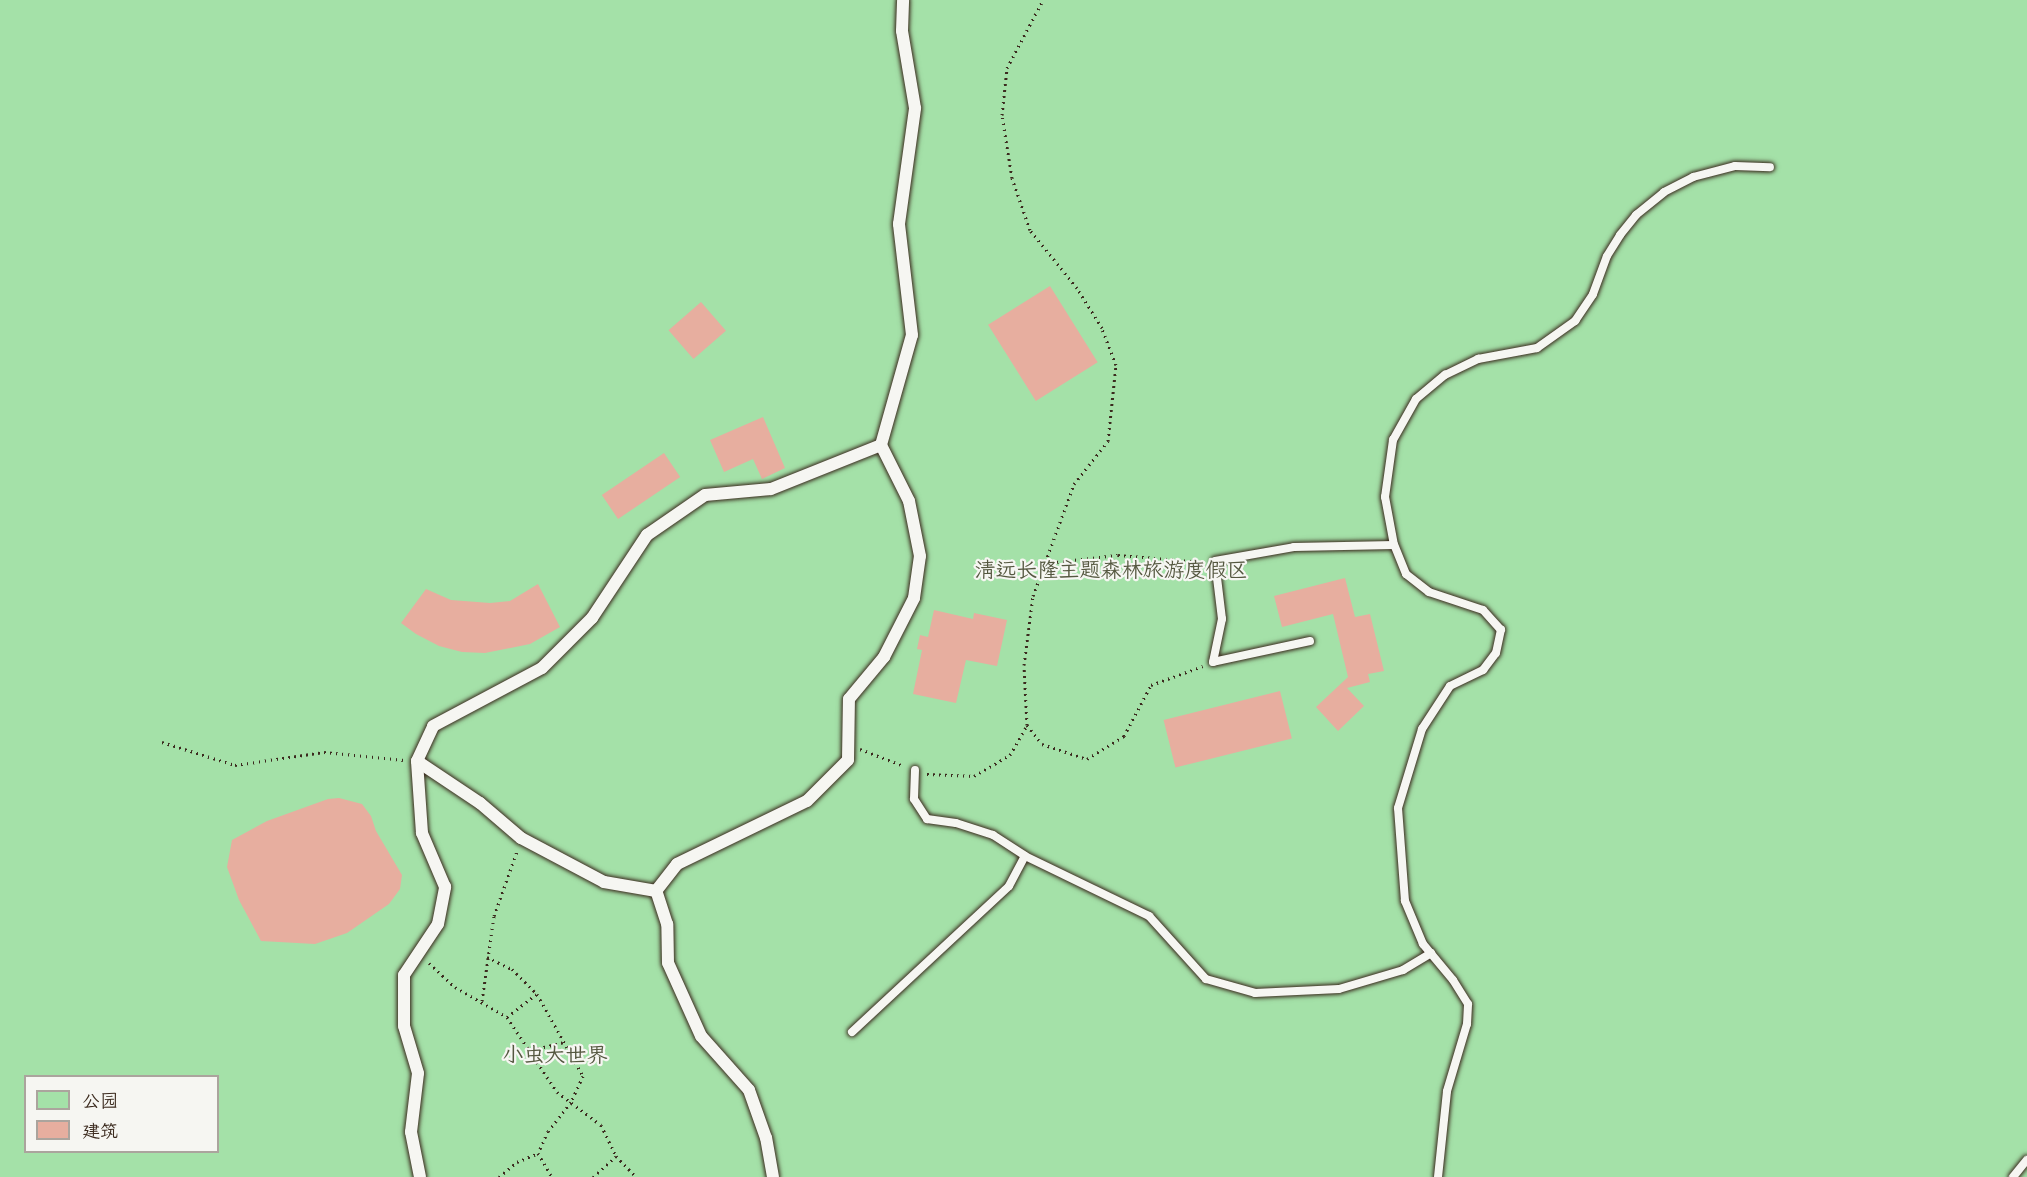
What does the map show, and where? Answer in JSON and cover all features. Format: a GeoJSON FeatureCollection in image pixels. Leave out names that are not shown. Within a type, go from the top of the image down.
{"type":"FeatureCollection","features":[{"type":"Feature","properties":{"kind":"street"},"geometry":{"type":"LineString","coordinates":[[656,891],[677,864],[807,801],[848,760],[849,699],[884,657],[914,598],[920,556],[909,501],[881,445],[912,335],[899,224],[915,108],[902,31],[903,0]]}},
{"type":"Feature","properties":{"kind":"street"},"geometry":{"type":"LineString","coordinates":[[420,1177],[411,1132],[418,1073],[404,1026],[404,975],[438,924],[445,887],[422,833],[417,761],[433,726],[542,668],[592,618],[647,536],[705,495],[771,489],[881,445]]}},
{"type":"Feature","properties":{"kind":"street"},"geometry":{"type":"LineString","coordinates":[[417,761],[480,803],[521,838],[604,882],[656,891]]}},
{"type":"Feature","properties":{"kind":"street"},"geometry":{"type":"LineString","coordinates":[[656,891],[667,924],[668,963],[701,1036],[749,1090],[766,1138],[773,1177]]}},
{"type":"Feature","properties":{"kind":"lane"},"geometry":{"type":"LineString","coordinates":[[1438,1177],[1447,1092],[1467,1024],[1468,1004],[1423,944],[1405,901],[1398,807],[1422,729],[1450,686],[1483,670],[1496,653],[1501,630],[1484,610],[1429,592],[1406,574],[1394,545],[1385,497],[1393,440],[1416,399],[1445,375],[1478,359],[1537,348],[1575,321],[1593,294],[1606,256],[1620,235],[1636,215],[1664,192],[1693,177],[1735,166],[1770,167]]}},
{"type":"Feature","properties":{"kind":"lane"},"geometry":{"type":"LineString","coordinates":[[1310,641],[1213,662],[1222,619],[1215,561],[1294,547],[1394,545]]}},
{"type":"Feature","properties":{"kind":"lane"},"geometry":{"type":"LineString","coordinates":[[915,770],[914,799],[927,819],[956,823],[993,835],[1025,856],[1149,916],[1206,980],[1255,993],[1340,990],[1403,970],[1431,953]]}},
{"type":"Feature","properties":{"kind":"lane"},"geometry":{"type":"LineString","coordinates":[[852,1032],[1009,886],[1025,856]]}},
{"type":"Feature","properties":{"kind":"lane"},"geometry":{"type":"LineString","coordinates":[[2013,1177],[2027,1160]]}},
{"type":"Feature","properties":{"kind":"path"},"geometry":{"type":"LineString","coordinates":[[848,744],[925,774],[974,776],[1010,755],[1027,725],[1024,665],[1033,596],[1074,484],[1108,441],[1116,365],[1102,328],[1083,298],[1030,230],[1012,178],[1002,115],[1007,68],[1043,0]]}},
{"type":"Feature","properties":{"kind":"path"},"geometry":{"type":"LineString","coordinates":[[1045,563],[1119,555],[1215,561]]}},
{"type":"Feature","properties":{"kind":"path"},"geometry":{"type":"LineString","coordinates":[[1027,725],[1042,744],[1088,759],[1124,736],[1151,685],[1213,662]]}},
{"type":"Feature","properties":{"kind":"path"},"geometry":{"type":"LineString","coordinates":[[162,742],[235,765],[324,752],[417,761]]}},
{"type":"Feature","properties":{"kind":"path"},"geometry":{"type":"LineString","coordinates":[[482,1001],[494,916],[521,838]]}},
{"type":"Feature","properties":{"kind":"path"},"geometry":{"type":"LineString","coordinates":[[419,953],[455,987],[507,1017],[557,1092],[601,1125],[616,1156],[636,1177]]}},
{"type":"Feature","properties":{"kind":"path"},"geometry":{"type":"LineString","coordinates":[[487,957],[512,969],[537,994],[583,1076],[571,1102],[548,1131],[538,1153],[517,1162],[499,1177]]}},
{"type":"Feature","properties":{"kind":"path"},"geometry":{"type":"LineString","coordinates":[[507,1017],[537,994]]}},
{"type":"Feature","properties":{"kind":"path"},"geometry":{"type":"LineString","coordinates":[[531,1050],[564,1042]]}},
{"type":"Feature","properties":{"kind":"path"},"geometry":{"type":"LineString","coordinates":[[538,1153],[552,1177]]}},
{"type":"Feature","properties":{"kind":"path"},"geometry":{"type":"LineString","coordinates":[[593,1177],[616,1156]]}},
{"type":"Feature","properties":{"kind":"green space","name":"清远长隆主题森林旅游度假区"},"geometry":{"type":"Polygon","coordinates":[[[0,0],[2027,0],[2027,1177],[0,1177],[0,0]]]}},
{"type":"Feature","properties":{"kind":"building"},"geometry":{"type":"Polygon","coordinates":[[[1050,286],[1098,362],[1036,401],[988,325],[1050,286]]]}},
{"type":"Feature","properties":{"kind":"building"},"geometry":{"type":"Polygon","coordinates":[[[701,302],[726,331],[693,359],[669,330],[701,302]]]}},
{"type":"Feature","properties":{"kind":"building"},"geometry":{"type":"Polygon","coordinates":[[[763,417],[785,468],[762,479],[753,459],[724,472],[710,440],[763,417]]]}},
{"type":"Feature","properties":{"kind":"building"},"geometry":{"type":"Polygon","coordinates":[[[664,453],[680,477],[618,519],[602,495],[664,453]]]}},
{"type":"Feature","properties":{"kind":"building"},"geometry":{"type":"Polygon","coordinates":[[[1345,578],[1355,617],[1370,614],[1384,671],[1368,674],[1370,682],[1347,688],[1364,706],[1338,731],[1316,707],[1348,677],[1333,614],[1282,627],[1274,596],[1345,578]]]}},
{"type":"Feature","properties":{"kind":"building"},"geometry":{"type":"Polygon","coordinates":[[[538,584],[560,627],[530,644],[485,653],[462,652],[439,646],[401,623],[426,589],[451,600],[490,603],[510,601],[538,584]]]}},
{"type":"Feature","properties":{"kind":"building"},"geometry":{"type":"Polygon","coordinates":[[[934,610],[973,619],[974,613],[1007,620],[997,666],[966,660],[956,703],[913,694],[922,650],[917,649],[920,635],[928,637],[934,610]]]}},
{"type":"Feature","properties":{"kind":"building"},"geometry":{"type":"Polygon","coordinates":[[[1280,691],[1292,739],[1175,768],[1164,720],[1280,691]]]}},
{"type":"Feature","properties":{"kind":"building"},"geometry":{"type":"Polygon","coordinates":[[[339,798],[362,804],[371,816],[376,831],[402,875],[400,889],[389,904],[347,933],[315,944],[261,941],[239,900],[227,867],[232,840],[267,821],[328,799],[339,798]]]}},
{"type":"Feature","properties":{"kind":"park label","name":"小虫大世界"},"geometry":{"type":"Point","coordinates":[555,1055]}}]}
